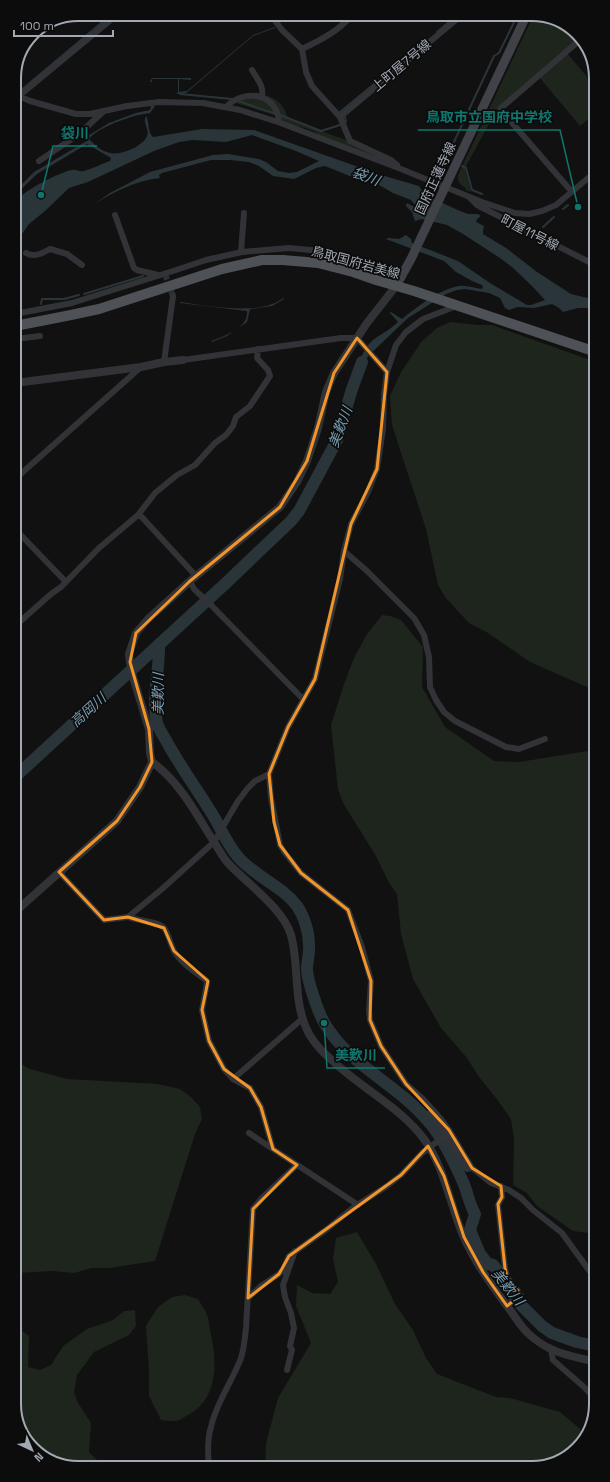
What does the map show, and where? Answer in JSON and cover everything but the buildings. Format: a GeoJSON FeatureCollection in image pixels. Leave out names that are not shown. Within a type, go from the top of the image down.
{"type":"FeatureCollection","features":[{"type":"Feature","properties":{"kind":"main road","name":"国府正蓮寺線"},"geometry":{"type":"LineString","coordinates":[[396,286],[413,255],[523,21]]}},
{"type":"Feature","properties":{"kind":"main road","name":"鳥取国府岩美線"},"geometry":{"type":"LineString","coordinates":[[21,325],[99,309],[222,269],[262,260],[282,260],[318,263],[353,272],[589,350]]}},
{"type":"Feature","properties":{"kind":"street"},"geometry":{"type":"LineString","coordinates":[[21,92],[109,21]]}},
{"type":"Feature","properties":{"kind":"street"},"geometry":{"type":"LineString","coordinates":[[275,21],[282,30],[302,49],[306,72],[312,86],[340,117],[350,141],[391,160],[401,169]]}},
{"type":"Feature","properties":{"kind":"street"},"geometry":{"type":"LineString","coordinates":[[302,49],[344,26],[348,21]]}},
{"type":"Feature","properties":{"kind":"street","name":"上町屋7号線"},"geometry":{"type":"LineString","coordinates":[[340,117],[455,21]]}},
{"type":"Feature","properties":{"kind":"street"},"geometry":{"type":"LineString","coordinates":[[572,192],[501,110],[501,108],[576,43]]}},
{"type":"Feature","properties":{"kind":"street"},"geometry":{"type":"LineString","coordinates":[[252,70],[261,85],[263,92],[262,96]]}},
{"type":"Feature","properties":{"kind":"street"},"geometry":{"type":"LineString","coordinates":[[226,107],[232,101],[245,96],[262,96],[266,98],[273,106],[278,115],[279,122]]}},
{"type":"Feature","properties":{"kind":"street"},"geometry":{"type":"LineString","coordinates":[[21,97],[76,114],[90,114],[159,102],[203,102],[240,110],[279,122],[401,169],[445,188],[515,213],[529,214],[542,211],[556,205],[589,177]]}},
{"type":"Feature","properties":{"kind":"street"},"geometry":{"type":"LineString","coordinates":[[39,161],[79,134],[104,111]]}},
{"type":"Feature","properties":{"kind":"street","name":"町屋11号線"},"geometry":{"type":"LineString","coordinates":[[470,197],[477,205],[589,262]]}},
{"type":"Feature","properties":{"kind":"street"},"geometry":{"type":"LineString","coordinates":[[240,252],[244,213]]}},
{"type":"Feature","properties":{"kind":"street"},"geometry":{"type":"LineString","coordinates":[[115,215],[134,268],[159,275]]}},
{"type":"Feature","properties":{"kind":"street"},"geometry":{"type":"LineString","coordinates":[[21,313],[72,303],[206,260],[240,252],[289,248],[321,251],[349,258]]}},
{"type":"Feature","properties":{"kind":"street"},"geometry":{"type":"LineString","coordinates":[[26,253],[30,255],[42,254],[50,249],[67,254],[82,266]]}},
{"type":"Feature","properties":{"kind":"street"},"geometry":{"type":"LineString","coordinates":[[21,906],[117,821],[140,787],[152,762],[149,729],[132,677],[129,654],[136,633],[148,619],[193,578],[280,507],[297,482],[307,462],[318,428],[326,392],[334,373],[357,338],[396,286]]}},
{"type":"Feature","properties":{"kind":"street"},"geometry":{"type":"LineString","coordinates":[[164,362],[173,296]]}},
{"type":"Feature","properties":{"kind":"street"},"geometry":{"type":"LineString","coordinates":[[456,305],[424,319],[406,332],[396,345],[387,372],[384,395],[383,429],[377,469],[368,492],[351,524],[344,550],[340,578],[315,679],[288,727],[269,774],[272,804],[280,845],[300,873],[348,910],[362,947],[371,981],[369,1011],[370,1020],[381,1046],[406,1084],[424,1100],[449,1130],[472,1168],[491,1183],[501,1186],[521,1198],[533,1210],[562,1233],[589,1270]]}},
{"type":"Feature","properties":{"kind":"street"},"geometry":{"type":"LineString","coordinates":[[21,338],[40,336]]}},
{"type":"Feature","properties":{"kind":"street"},"geometry":{"type":"LineString","coordinates":[[21,382],[141,367],[164,362],[341,338],[357,338],[387,372]]}},
{"type":"Feature","properties":{"kind":"street"},"geometry":{"type":"LineString","coordinates":[[21,621],[66,582],[99,548],[139,514],[155,493],[177,476],[195,465],[215,443],[230,431],[239,414],[250,406],[270,376],[268,370],[257,358],[258,349]]}},
{"type":"Feature","properties":{"kind":"street"},"geometry":{"type":"LineString","coordinates":[[21,474],[141,367]]}},
{"type":"Feature","properties":{"kind":"street"},"geometry":{"type":"LineString","coordinates":[[139,514],[193,578],[194,589],[303,699]]}},
{"type":"Feature","properties":{"kind":"street"},"geometry":{"type":"LineString","coordinates":[[21,535],[66,582]]}},
{"type":"Feature","properties":{"kind":"street"},"geometry":{"type":"LineString","coordinates":[[344,550],[414,618],[424,635],[429,657],[430,687],[444,712],[466,728],[506,747],[519,749],[544,740]]}},
{"type":"Feature","properties":{"kind":"street"},"geometry":{"type":"LineString","coordinates":[[152,762],[172,779],[226,861],[267,901],[283,919],[290,934],[298,1000],[302,1019],[311,1036],[321,1050],[358,1082],[390,1106],[431,1146],[444,1176],[454,1213],[464,1237],[483,1272],[510,1304],[518,1322],[532,1337],[551,1349],[589,1360]]}},
{"type":"Feature","properties":{"kind":"street"},"geometry":{"type":"LineString","coordinates":[[128,917],[162,889],[214,842],[238,801],[248,788],[255,781],[269,774]]}},
{"type":"Feature","properties":{"kind":"street"},"geometry":{"type":"LineString","coordinates":[[59,872],[104,920],[128,917],[159,925],[164,928],[174,951],[184,963],[206,980],[207,983],[202,1010],[209,1041],[224,1069],[233,1079],[250,1088],[261,1107],[273,1149]]}},
{"type":"Feature","properties":{"kind":"street"},"geometry":{"type":"LineString","coordinates":[[233,1079],[302,1019]]}},
{"type":"Feature","properties":{"kind":"street"},"geometry":{"type":"LineString","coordinates":[[424,1100],[430,1112],[441,1126],[445,1136],[467,1169],[472,1168]]}},
{"type":"Feature","properties":{"kind":"street"},"geometry":{"type":"LineString","coordinates":[[249,1133],[358,1204]]}},
{"type":"Feature","properties":{"kind":"street"},"geometry":{"type":"LineString","coordinates":[[248,1298],[261,1286],[283,1270],[289,1256],[296,1250],[327,1229],[358,1204],[387,1186],[401,1175],[422,1153],[445,1136]]}},
{"type":"Feature","properties":{"kind":"street"},"geometry":{"type":"LineString","coordinates":[[209,1461],[208,1442],[211,1426],[222,1397],[241,1357],[246,1328],[253,1209],[262,1198],[297,1165]]}},
{"type":"Feature","properties":{"kind":"street"},"geometry":{"type":"LineString","coordinates":[[501,1186],[502,1197],[498,1205],[505,1268],[507,1277],[521,1295],[510,1304]]}},
{"type":"Feature","properties":{"kind":"street"},"geometry":{"type":"LineString","coordinates":[[288,1370],[292,1350],[290,1346],[294,1328],[283,1285],[296,1250]]}},
{"type":"Feature","properties":{"kind":"street"},"geometry":{"type":"LineString","coordinates":[[551,1349],[553,1360],[589,1393]]}},
{"type":"Feature","properties":{"kind":"highlighted area"},"geometry":{"type":"Polygon","coordinates":[[[357,338],[387,372],[377,469],[351,524],[315,679],[288,727],[269,774],[274,822],[280,845],[301,873],[348,910],[371,981],[370,1020],[381,1046],[406,1084],[449,1130],[472,1168],[501,1186],[502,1197],[498,1204],[505,1268],[507,1277],[521,1295],[507,1306],[483,1272],[464,1237],[444,1176],[428,1146],[401,1175],[289,1256],[279,1274],[248,1298],[253,1209],[297,1165],[273,1149],[261,1107],[250,1088],[224,1069],[209,1041],[202,1010],[208,981],[174,951],[164,928],[128,917],[104,920],[59,872],[117,821],[140,787],[152,762],[149,729],[130,662],[136,633],[190,581],[280,507],[307,461],[334,373],[357,338]]]}},
{"type":"Feature","properties":{"kind":"shaded area"},"geometry":{"type":"Polygon","coordinates":[[[531,21],[554,25],[567,33],[575,41],[496,111],[465,168],[471,192],[465,190],[466,188],[459,181],[458,175],[531,21]]]}},
{"type":"Feature","properties":{"kind":"shaded area"},"geometry":{"type":"Polygon","coordinates":[[[567,53],[589,79],[589,118],[580,126],[539,77],[567,53]]]}},
{"type":"Feature","properties":{"kind":"shaded area"},"geometry":{"type":"Polygon","coordinates":[[[265,95],[274,99],[283,107],[288,119],[346,140],[350,144],[389,162],[319,135],[306,128],[281,122],[274,104],[265,95]]]}},
{"type":"Feature","properties":{"kind":"shaded area"},"geometry":{"type":"Polygon","coordinates":[[[243,97],[260,99],[267,102],[277,116],[236,103],[235,101],[243,97]]]}},
{"type":"Feature","properties":{"kind":"shaded area"},"geometry":{"type":"Polygon","coordinates":[[[450,322],[492,325],[589,360],[589,688],[530,662],[488,633],[469,623],[445,597],[438,585],[426,529],[392,425],[390,396],[401,372],[422,341],[437,328],[450,322]]]}},
{"type":"Feature","properties":{"kind":"shaded area"},"geometry":{"type":"Polygon","coordinates":[[[382,615],[401,620],[423,647],[422,687],[445,727],[494,761],[519,762],[589,751],[589,1233],[573,1231],[537,1206],[527,1193],[513,1185],[514,1140],[511,1119],[479,1077],[467,1058],[441,1028],[413,979],[401,934],[397,894],[389,883],[376,856],[343,803],[338,789],[331,725],[354,658],[367,634],[382,615]]]}},
{"type":"Feature","properties":{"kind":"shaded area"},"geometry":{"type":"Polygon","coordinates":[[[21,1064],[27,1068],[67,1079],[158,1084],[180,1089],[192,1098],[200,1107],[202,1119],[195,1134],[155,1261],[109,1268],[92,1268],[74,1273],[52,1271],[21,1273],[21,1064]]]}},
{"type":"Feature","properties":{"kind":"shaded area"},"geometry":{"type":"Polygon","coordinates":[[[357,1232],[376,1264],[395,1304],[413,1330],[426,1358],[437,1374],[496,1397],[510,1398],[560,1412],[582,1431],[579,1436],[567,1449],[561,1453],[543,1460],[532,1461],[265,1461],[266,1443],[278,1398],[311,1343],[296,1306],[297,1285],[312,1293],[330,1294],[338,1282],[333,1259],[336,1238],[357,1232]]]}},
{"type":"Feature","properties":{"kind":"shaded area"},"geometry":{"type":"Polygon","coordinates":[[[185,1295],[198,1299],[208,1317],[214,1353],[214,1376],[211,1388],[199,1407],[179,1420],[161,1420],[149,1396],[146,1326],[158,1307],[172,1297],[185,1295]]]}},
{"type":"Feature","properties":{"kind":"shaded area"},"geometry":{"type":"Polygon","coordinates":[[[135,1310],[136,1326],[129,1335],[94,1352],[77,1375],[74,1392],[78,1403],[91,1423],[89,1452],[98,1461],[74,1461],[60,1458],[52,1454],[52,1430],[28,1430],[24,1422],[21,1412],[21,1330],[29,1336],[28,1367],[40,1370],[51,1365],[63,1346],[87,1329],[113,1320],[124,1311],[135,1310]]]}},
{"type":"Feature","properties":{"kind":"water"},"geometry":{"type":"Polygon","coordinates":[[[275,27],[253,36],[186,93],[176,94],[178,92],[178,79],[152,79],[152,82],[150,82],[152,78],[191,78],[191,80],[179,79],[179,92],[187,91],[253,35],[275,27]]]}},
{"type":"Feature","properties":{"kind":"water"},"geometry":{"type":"Polygon","coordinates":[[[151,106],[155,106],[150,113],[138,115],[111,124],[98,131],[89,139],[100,149],[106,152],[117,153],[129,150],[136,147],[146,138],[148,131],[145,121],[146,116],[150,133],[153,137],[202,129],[254,130],[381,175],[419,186],[425,195],[468,214],[478,214],[481,216],[476,222],[484,226],[483,234],[506,248],[537,272],[571,294],[589,298],[589,308],[578,308],[563,312],[552,304],[534,308],[518,307],[509,310],[505,308],[500,298],[489,293],[465,289],[457,290],[446,294],[408,318],[368,356],[359,377],[355,376],[361,357],[366,348],[373,340],[389,330],[398,322],[390,313],[391,312],[402,319],[429,299],[444,291],[459,286],[483,288],[482,285],[456,272],[444,261],[386,239],[388,238],[399,239],[406,235],[411,239],[412,243],[458,261],[490,283],[527,305],[545,300],[512,267],[463,234],[447,225],[422,219],[415,221],[412,212],[406,206],[407,203],[416,208],[411,200],[393,193],[369,180],[362,181],[325,166],[316,168],[294,179],[273,176],[259,166],[249,162],[211,160],[162,173],[159,175],[160,178],[123,188],[90,207],[110,193],[150,172],[213,155],[228,154],[259,159],[266,162],[278,171],[289,173],[297,172],[319,161],[252,135],[226,142],[193,140],[179,142],[154,151],[88,182],[69,188],[29,224],[21,235],[21,197],[31,189],[58,175],[72,170],[87,170],[110,161],[111,158],[87,144],[37,174],[21,189],[21,185],[34,172],[87,141],[86,137],[109,123],[136,113],[150,110],[151,106]]]}},
{"type":"Feature","properties":{"kind":"water"},"geometry":{"type":"Polygon","coordinates":[[[283,298],[284,299],[272,306],[250,309],[247,322],[240,327],[247,317],[247,311],[180,303],[227,308],[252,308],[273,304],[283,298]]]}},
{"type":"Feature","properties":{"kind":"water"},"geometry":{"type":"Polygon","coordinates":[[[239,328],[227,336],[212,342],[211,341],[229,334],[239,328]]]}},
{"type":"Feature","properties":{"kind":"waterway"},"geometry":{"type":"LineString","coordinates":[[21,90],[104,21]]}},
{"type":"Feature","properties":{"kind":"waterway"},"geometry":{"type":"LineString","coordinates":[[437,32],[450,21]]}},
{"type":"Feature","properties":{"kind":"waterway"},"geometry":{"type":"LineString","coordinates":[[450,161],[446,159],[494,56],[499,53],[515,21]]}},
{"type":"Feature","properties":{"kind":"waterway"},"geometry":{"type":"LineString","coordinates":[[340,112],[379,80]]}},
{"type":"Feature","properties":{"kind":"waterway"},"geometry":{"type":"LineString","coordinates":[[180,94],[232,99]]}},
{"type":"Feature","properties":{"kind":"waterway"},"geometry":{"type":"LineString","coordinates":[[238,101],[276,114]]}},
{"type":"Feature","properties":{"kind":"waterway"},"geometry":{"type":"LineString","coordinates":[[280,115],[321,131],[340,125]]}},
{"type":"Feature","properties":{"kind":"waterway"},"geometry":{"type":"LineString","coordinates":[[345,117],[346,122]]}},
{"type":"Feature","properties":{"kind":"waterway"},"geometry":{"type":"LineString","coordinates":[[462,166],[466,168],[472,190],[482,194]]}},
{"type":"Feature","properties":{"kind":"waterway"},"geometry":{"type":"LineString","coordinates":[[563,209],[568,205]]}},
{"type":"Feature","properties":{"kind":"waterway"},"geometry":{"type":"LineString","coordinates":[[543,227],[554,217]]}},
{"type":"Feature","properties":{"kind":"waterway"},"geometry":{"type":"LineString","coordinates":[[84,294],[143,276]]}},
{"type":"Feature","properties":{"kind":"waterway"},"geometry":{"type":"LineString","coordinates":[[41,304],[42,299],[64,299],[79,295]]}},
{"type":"Feature","properties":{"kind":"waterway","name":"美歎川"},"geometry":{"type":"LineString","coordinates":[[21,771],[226,583],[291,521],[299,511],[337,440],[352,389],[362,362]]}},
{"type":"Feature","properties":{"kind":"waterway","name":"美歎川"},"geometry":{"type":"LineString","coordinates":[[159,644],[155,693],[155,713],[158,726],[235,853],[253,871],[277,887],[291,899],[300,910],[304,919],[309,940],[307,969],[309,981],[317,1006],[325,1024],[347,1051],[415,1107],[438,1134],[465,1186],[475,1214],[470,1230],[480,1254],[488,1264],[493,1265],[508,1284],[512,1294],[519,1303],[542,1326],[552,1333],[589,1345]]}},
{"type":"Feature","properties":{"kind":"tunnel"},"geometry":{"type":"LineString","coordinates":[[165,274],[173,296]]}},
{"type":"Feature","properties":{"kind":"place","name":"袋川"},"geometry":{"type":"Point","coordinates":[41,195]}},
{"type":"Feature","properties":{"kind":"place","name":"鳥取市立国府中学校"},"geometry":{"type":"Point","coordinates":[578,207]}},
{"type":"Feature","properties":{"kind":"place","name":"美歎川"},"geometry":{"type":"Point","coordinates":[324,1023]}},
{"type":"Feature","properties":{"kind":"water label","name":"高岡川"},"geometry":{"type":"Point","coordinates":[88,710]}}]}
